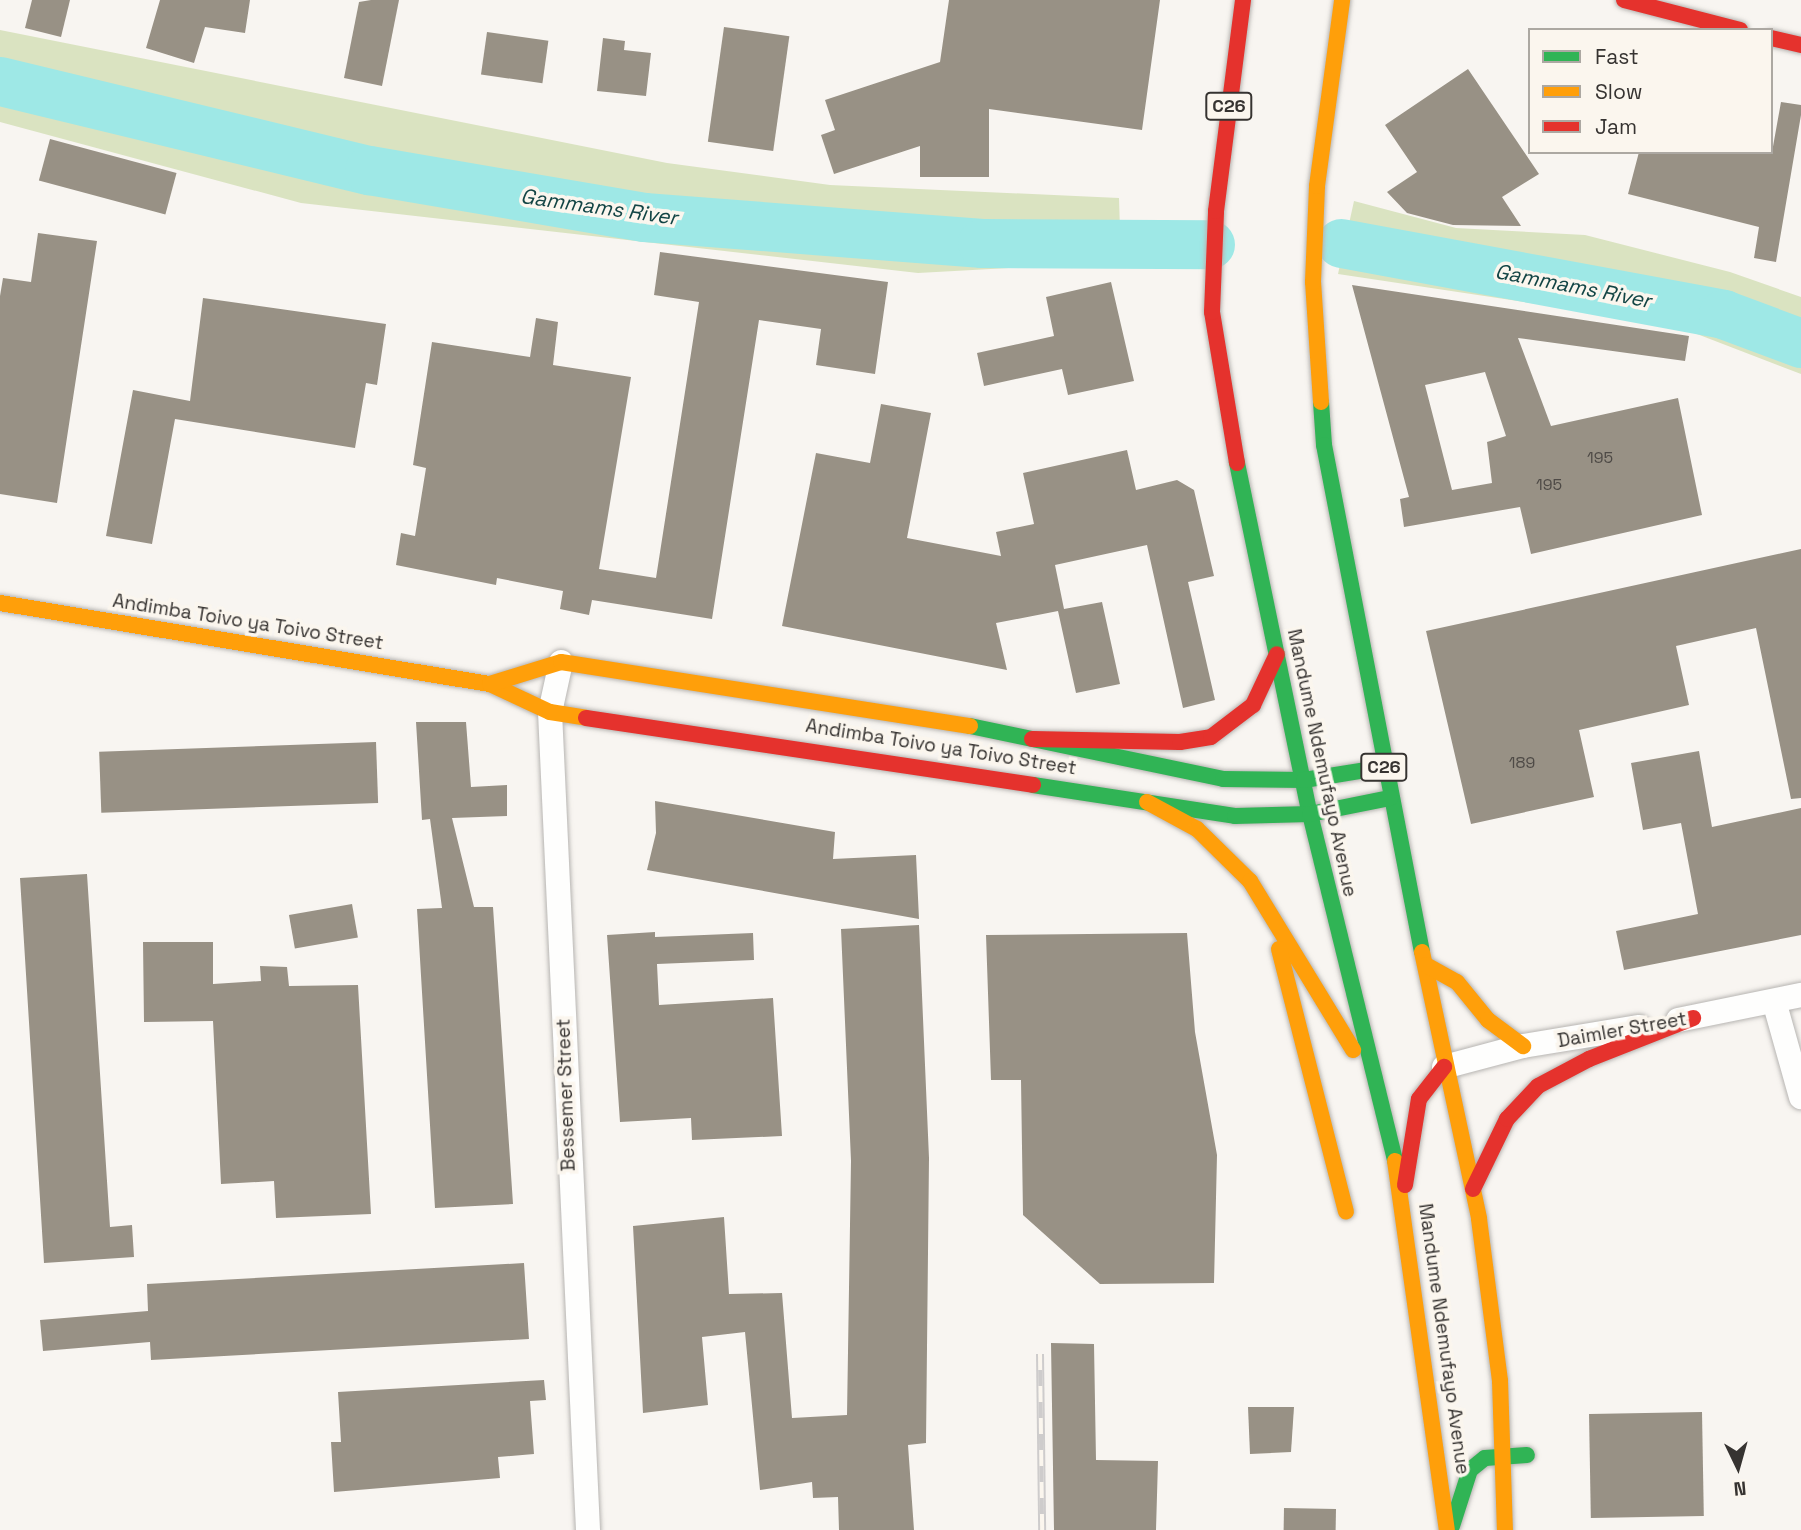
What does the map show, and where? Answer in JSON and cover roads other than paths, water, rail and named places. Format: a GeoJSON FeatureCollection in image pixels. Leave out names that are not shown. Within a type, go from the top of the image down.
{"type":"FeatureCollection","features":[{"type":"Feature","properties":{"kind":"main road","name":"Mandume Ndemufayo Avenue"},"geometry":{"type":"LineString","coordinates":[[1243,0],[1216,211],[1212,313],[1310,814],[1371,1081],[1404,1197],[1449,1530]]}},
{"type":"Feature","properties":{"kind":"main road","name":"C26"},"geometry":{"type":"LineString","coordinates":[[1342,0],[1317,186],[1313,282],[1326,457],[1444,1067],[1473,1189],[1492,1307],[1505,1454],[1505,1530]]}},
{"type":"Feature","properties":{"kind":"main road"},"geometry":{"type":"LineString","coordinates":[[1623,0],[1732,28]]}},
{"type":"Feature","properties":{"kind":"main road"},"geometry":{"type":"LineString","coordinates":[[1773,39],[1801,46]]}},
{"type":"Feature","properties":{"kind":"main road","name":"Andimba Toivo ya Toivo Street"},"geometry":{"type":"LineString","coordinates":[[0,603],[490,684],[550,712],[1235,816],[1310,814],[1390,798]]}},
{"type":"Feature","properties":{"kind":"main road"},"geometry":{"type":"LineString","coordinates":[[1032,739],[1180,742],[1211,737],[1234,725],[1253,705],[1277,654]]}},
{"type":"Feature","properties":{"kind":"main road","name":"Andimba Toivo ya Toivo Street"},"geometry":{"type":"LineString","coordinates":[[490,684],[561,662],[1032,739],[1223,779],[1304,780],[1384,767]]}},
{"type":"Feature","properties":{"kind":"main road"},"geometry":{"type":"LineString","coordinates":[[1147,802],[1198,829],[1228,856],[1269,910],[1371,1081]]}},
{"type":"Feature","properties":{"kind":"main road"},"geometry":{"type":"LineString","coordinates":[[1269,910],[1346,1212]]}},
{"type":"Feature","properties":{"kind":"main road"},"geometry":{"type":"LineString","coordinates":[[1426,965],[1457,982],[1488,1020],[1523,1046]]}},
{"type":"Feature","properties":{"kind":"main road"},"geometry":{"type":"LineString","coordinates":[[1473,1189],[1507,1118],[1538,1087],[1589,1059],[1693,1018]]}},
{"type":"Feature","properties":{"kind":"main road"},"geometry":{"type":"LineString","coordinates":[[1404,1197],[1419,1099],[1444,1067]]}},
{"type":"Feature","properties":{"kind":"main road"},"geometry":{"type":"LineString","coordinates":[[1449,1530],[1470,1470],[1505,1454],[1527,1455]]}},
{"type":"Feature","properties":{"kind":"street","name":"Bessemer Street"},"geometry":{"type":"LineString","coordinates":[[561,662],[550,712],[588,1530]]}},
{"type":"Feature","properties":{"kind":"street","name":"Daimler Street"},"geometry":{"type":"LineString","coordinates":[[1444,1067],[1523,1046],[1693,1018],[1801,995]]}},
{"type":"Feature","properties":{"kind":"street"},"geometry":{"type":"LineString","coordinates":[[1774,1001],[1801,1097]]}},
{"type":"Feature","properties":{"kind":"waterway","name":"Gammams River"},"geometry":{"type":"LineString","coordinates":[[0,81],[369,170],[644,217],[982,243],[1210,244]]}},
{"type":"Feature","properties":{"kind":"waterway","name":"Gammams River"},"geometry":{"type":"LineString","coordinates":[[1341,243],[1723,314],[1801,343]]}},
{"type":"Feature","properties":{"kind":"railway"},"geometry":{"type":"LineString","coordinates":[[1040,1354],[1042,1530]]}}]}
